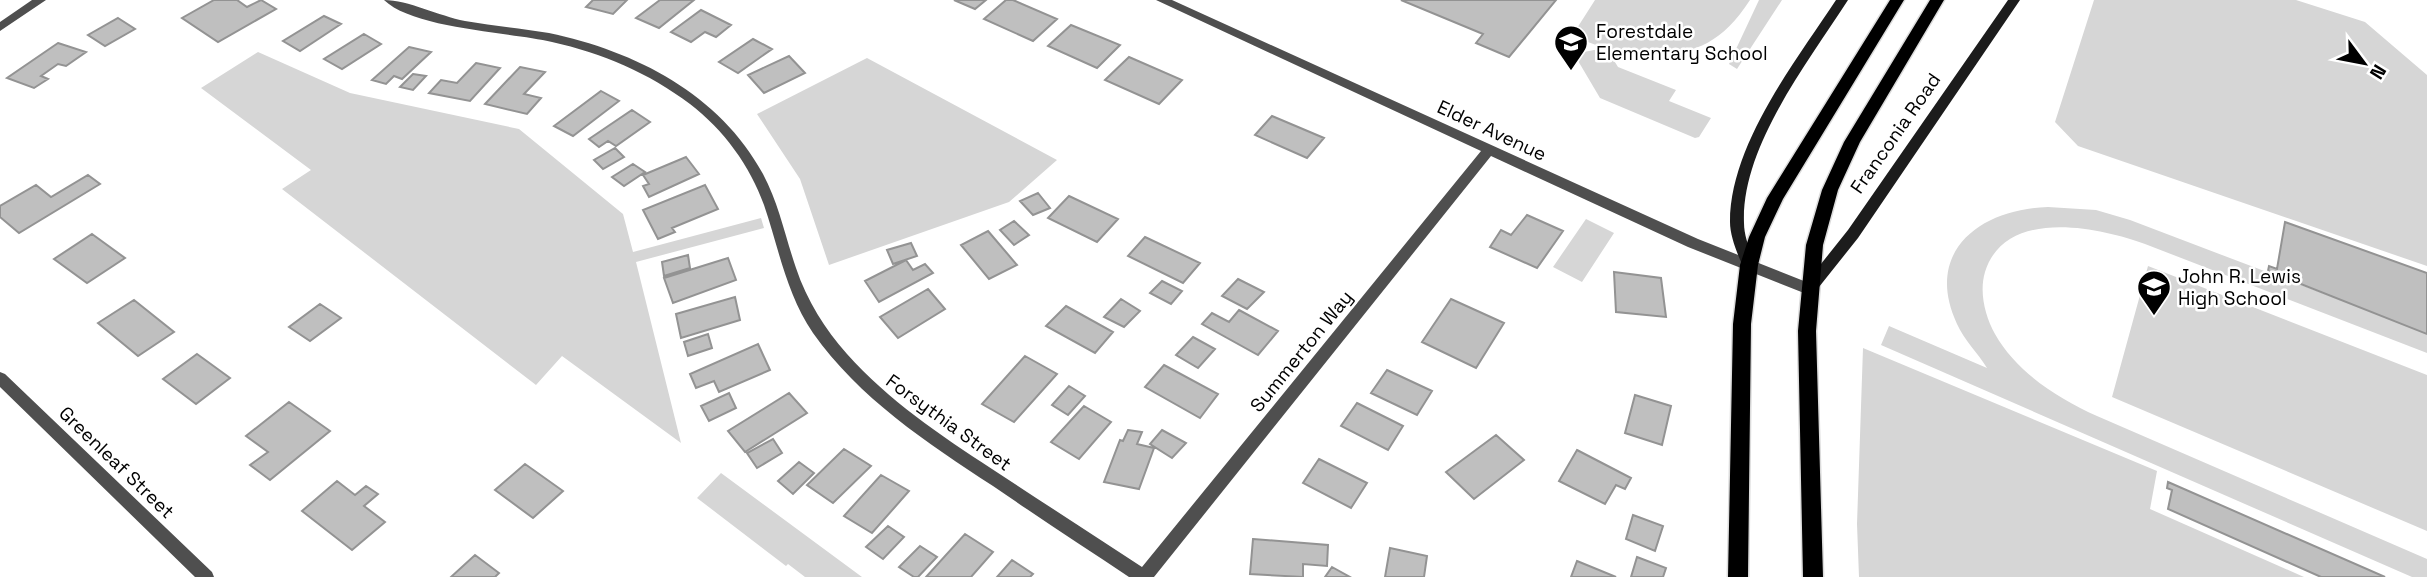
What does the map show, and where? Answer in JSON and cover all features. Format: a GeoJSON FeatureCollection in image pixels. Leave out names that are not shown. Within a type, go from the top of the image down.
{"type":"FeatureCollection","features":[{"type":"Feature","properties":{"kind":"main road"},"geometry":{"type":"LineString","coordinates":[[1749,265],[1737,224],[1739,196],[1749,162],[1778,101],[1842,0]]}},
{"type":"Feature","properties":{"kind":"main road"},"geometry":{"type":"LineString","coordinates":[[1738,577],[1742,324],[1749,265],[1757,237],[1776,198],[1897,0]]}},
{"type":"Feature","properties":{"kind":"main road","name":"Franconia Road"},"geometry":{"type":"LineString","coordinates":[[1813,577],[1806,340],[1809,289],[1818,229],[1829,191],[1846,155],[1937,0]]}},
{"type":"Feature","properties":{"kind":"main road","name":"Franconia Road"},"geometry":{"type":"LineString","coordinates":[[1809,289],[1853,234],[2014,0]]}},
{"type":"Feature","properties":{"kind":"street"},"geometry":{"type":"LineString","coordinates":[[0,27],[40,0]]}},
{"type":"Feature","properties":{"kind":"street","name":"Forsythia Street"},"geometry":{"type":"LineString","coordinates":[[390,0],[453,23],[549,37],[611,55],[658,78],[699,104],[727,131],[748,160],[769,201],[799,294],[822,333],[848,367],[873,393],[910,423],[1143,577]]}},
{"type":"Feature","properties":{"kind":"street","name":"Elder Avenue"},"geometry":{"type":"LineString","coordinates":[[1162,0],[1693,243],[1809,289]]}},
{"type":"Feature","properties":{"kind":"street","name":"Summerton Way"},"geometry":{"type":"LineString","coordinates":[[1143,577],[1489,150]]}},
{"type":"Feature","properties":{"kind":"street","name":"Greenleaf Street"},"geometry":{"type":"LineString","coordinates":[[0,378],[206,577]]}},
{"type":"Feature","properties":{"kind":"shaded area"},"geometry":{"type":"Polygon","coordinates":[[[1595,0],[1750,0],[1720,34],[1705,44],[1688,50],[1651,54],[1607,49],[1618,67],[1676,90],[1669,101],[1711,118],[1699,137],[1695,138],[1600,98],[1574,54],[1604,48],[1572,36],[1595,0]]]}},
{"type":"Feature","properties":{"kind":"shaded area"},"geometry":{"type":"Polygon","coordinates":[[[1759,0],[1782,0],[1737,69],[1729,64],[1759,0]]]}},
{"type":"Feature","properties":{"kind":"shaded area"},"geometry":{"type":"Polygon","coordinates":[[[2094,0],[2296,0],[2365,22],[2427,75],[2427,266],[2078,146],[2055,122],[2094,0]]]}},
{"type":"Feature","properties":{"kind":"shaded area"},"geometry":{"type":"Polygon","coordinates":[[[258,52],[350,93],[519,129],[623,214],[633,252],[761,218],[764,228],[636,262],[681,443],[562,356],[536,385],[282,189],[311,170],[201,88],[258,52]]]}},
{"type":"Feature","properties":{"kind":"shaded area"},"geometry":{"type":"Polygon","coordinates":[[[867,58],[1057,160],[1009,202],[829,265],[800,179],[757,114],[867,58]]]}},
{"type":"Feature","properties":{"kind":"shaded area"},"geometry":{"type":"Polygon","coordinates":[[[2048,207],[2096,210],[2130,220],[2427,333],[2427,353],[2145,244],[2079,228],[2032,230],[2012,238],[1996,251],[1983,280],[1984,304],[1995,334],[2015,361],[2053,392],[2097,416],[2427,559],[2427,577],[2412,577],[1881,345],[1889,326],[1987,368],[1960,330],[1948,298],[1947,275],[1953,255],[1965,239],[1981,226],[2001,216],[2048,207]]]}},
{"type":"Feature","properties":{"kind":"shaded area"},"geometry":{"type":"Polygon","coordinates":[[[1586,219],[1614,233],[1582,282],[1553,267],[1586,219]]]}},
{"type":"Feature","properties":{"kind":"shaded area"},"geometry":{"type":"Polygon","coordinates":[[[2148,266],[2427,375],[2427,531],[2112,397],[2148,266]]]}},
{"type":"Feature","properties":{"kind":"shaded area"},"geometry":{"type":"Polygon","coordinates":[[[1863,348],[2157,471],[2150,509],[2304,577],[1859,577],[1857,524],[1863,348]]]}},
{"type":"Feature","properties":{"kind":"shaded area"},"geometry":{"type":"Polygon","coordinates":[[[721,473],[862,577],[805,577],[788,564],[786,566],[697,498],[721,473]]]}},
{"type":"Feature","properties":{"kind":"building"},"geometry":{"type":"Polygon","coordinates":[[[214,0],[237,0],[247,7],[261,0],[276,9],[218,42],[182,18],[214,0]]]}},
{"type":"Feature","properties":{"kind":"building"},"geometry":{"type":"Polygon","coordinates":[[[593,0],[627,0],[613,14],[586,7],[593,0]]]}},
{"type":"Feature","properties":{"kind":"building"},"geometry":{"type":"Polygon","coordinates":[[[660,0],[694,0],[659,28],[636,18],[660,0]]]}},
{"type":"Feature","properties":{"kind":"building"},"geometry":{"type":"Polygon","coordinates":[[[954,0],[986,0],[975,9],[954,0]]]}},
{"type":"Feature","properties":{"kind":"building"},"geometry":{"type":"Polygon","coordinates":[[[1006,0],[1013,0],[1057,19],[1033,41],[984,19],[1006,0]]]}},
{"type":"Feature","properties":{"kind":"building"},"geometry":{"type":"Polygon","coordinates":[[[1401,0],[1556,0],[1509,57],[1476,43],[1483,34],[1401,0]]]}},
{"type":"Feature","properties":{"kind":"building"},"geometry":{"type":"Polygon","coordinates":[[[701,10],[731,25],[716,37],[705,32],[691,42],[671,32],[701,10]]]}},
{"type":"Feature","properties":{"kind":"building"},"geometry":{"type":"Polygon","coordinates":[[[324,16],[341,24],[300,51],[283,41],[324,16]]]}},
{"type":"Feature","properties":{"kind":"building"},"geometry":{"type":"Polygon","coordinates":[[[118,18],[135,29],[105,46],[88,35],[118,18]]]}},
{"type":"Feature","properties":{"kind":"building"},"geometry":{"type":"Polygon","coordinates":[[[1071,25],[1120,45],[1097,68],[1048,46],[1071,25]]]}},
{"type":"Feature","properties":{"kind":"building"},"geometry":{"type":"Polygon","coordinates":[[[364,34],[381,44],[342,69],[324,59],[364,34]]]}},
{"type":"Feature","properties":{"kind":"building"},"geometry":{"type":"Polygon","coordinates":[[[753,39],[772,49],[738,73],[719,62],[753,39]]]}},
{"type":"Feature","properties":{"kind":"building"},"geometry":{"type":"Polygon","coordinates":[[[58,43],[86,52],[66,66],[58,64],[41,76],[48,79],[34,88],[7,78],[58,43]]]}},
{"type":"Feature","properties":{"kind":"building"},"geometry":{"type":"Polygon","coordinates":[[[409,47],[431,52],[402,79],[394,76],[386,84],[372,80],[409,47]]]}},
{"type":"Feature","properties":{"kind":"building"},"geometry":{"type":"Polygon","coordinates":[[[789,56],[805,73],[764,93],[748,75],[789,56]]]}},
{"type":"Feature","properties":{"kind":"building"},"geometry":{"type":"Polygon","coordinates":[[[1129,57],[1182,80],[1159,104],[1105,80],[1129,57]]]}},
{"type":"Feature","properties":{"kind":"building"},"geometry":{"type":"Polygon","coordinates":[[[476,63],[500,68],[470,101],[429,93],[441,80],[457,83],[476,63]]]}},
{"type":"Feature","properties":{"kind":"building"},"geometry":{"type":"Polygon","coordinates":[[[520,67],[545,72],[524,94],[541,98],[527,114],[485,104],[520,67]]]}},
{"type":"Feature","properties":{"kind":"building"},"geometry":{"type":"Polygon","coordinates":[[[413,74],[426,76],[413,90],[400,87],[413,74]]]}},
{"type":"Feature","properties":{"kind":"building"},"geometry":{"type":"Polygon","coordinates":[[[601,91],[619,101],[573,136],[554,126],[601,91]]]}},
{"type":"Feature","properties":{"kind":"building"},"geometry":{"type":"Polygon","coordinates":[[[632,110],[650,122],[616,146],[608,141],[599,147],[589,139],[632,110]]]}},
{"type":"Feature","properties":{"kind":"building"},"geometry":{"type":"Polygon","coordinates":[[[1272,116],[1324,138],[1307,158],[1255,135],[1272,116]]]}},
{"type":"Feature","properties":{"kind":"building"},"geometry":{"type":"Polygon","coordinates":[[[615,148],[624,157],[603,169],[594,160],[615,148]]]}},
{"type":"Feature","properties":{"kind":"building"},"geometry":{"type":"Polygon","coordinates":[[[686,157],[699,174],[649,197],[643,186],[649,184],[643,175],[686,157]]]}},
{"type":"Feature","properties":{"kind":"building"},"geometry":{"type":"Polygon","coordinates":[[[633,164],[645,172],[624,186],[612,177],[633,164]]]}},
{"type":"Feature","properties":{"kind":"building"},"geometry":{"type":"Polygon","coordinates":[[[88,175],[100,184],[19,233],[0,217],[0,206],[36,185],[51,197],[88,175]]]}},
{"type":"Feature","properties":{"kind":"building"},"geometry":{"type":"Polygon","coordinates":[[[705,185],[718,209],[672,228],[675,232],[658,239],[643,210],[705,185]]]}},
{"type":"Feature","properties":{"kind":"building"},"geometry":{"type":"Polygon","coordinates":[[[1038,193],[1050,208],[1033,215],[1020,201],[1038,193]]]}},
{"type":"Feature","properties":{"kind":"building"},"geometry":{"type":"Polygon","coordinates":[[[1069,196],[1118,219],[1097,242],[1048,218],[1069,196]]]}},
{"type":"Feature","properties":{"kind":"building"},"geometry":{"type":"Polygon","coordinates":[[[1527,215],[1563,231],[1537,268],[1490,247],[1501,230],[1511,235],[1527,215]]]}},
{"type":"Feature","properties":{"kind":"building"},"geometry":{"type":"Polygon","coordinates":[[[1014,221],[1029,235],[1014,245],[1000,230],[1014,221]]]}},
{"type":"Feature","properties":{"kind":"building"},"geometry":{"type":"Polygon","coordinates":[[[2285,222],[2427,273],[2427,334],[2268,271],[2269,266],[2277,269],[2285,222]]]}},
{"type":"Feature","properties":{"kind":"building"},"geometry":{"type":"Polygon","coordinates":[[[988,231],[1017,265],[989,279],[961,245],[988,231]]]}},
{"type":"Feature","properties":{"kind":"building"},"geometry":{"type":"Polygon","coordinates":[[[92,234],[125,258],[87,283],[54,259],[92,234]]]}},
{"type":"Feature","properties":{"kind":"building"},"geometry":{"type":"Polygon","coordinates":[[[1145,237],[1200,263],[1183,283],[1128,256],[1145,237]]]}},
{"type":"Feature","properties":{"kind":"building"},"geometry":{"type":"Polygon","coordinates":[[[911,243],[917,256],[893,264],[887,250],[911,243]]]}},
{"type":"Feature","properties":{"kind":"building"},"geometry":{"type":"Polygon","coordinates":[[[688,255],[690,268],[664,276],[662,262],[688,255]]]}},
{"type":"Feature","properties":{"kind":"building"},"geometry":{"type":"Polygon","coordinates":[[[728,258],[736,280],[673,303],[664,278],[728,258]]]}},
{"type":"Feature","properties":{"kind":"building"},"geometry":{"type":"Polygon","coordinates":[[[906,260],[913,270],[925,264],[933,273],[879,302],[865,281],[906,260]]]}},
{"type":"Feature","properties":{"kind":"building"},"geometry":{"type":"Polygon","coordinates":[[[1614,272],[1661,278],[1666,317],[1616,312],[1614,272]]]}},
{"type":"Feature","properties":{"kind":"building"},"geometry":{"type":"Polygon","coordinates":[[[1238,279],[1264,292],[1247,309],[1222,296],[1238,279]]]}},
{"type":"Feature","properties":{"kind":"building"},"geometry":{"type":"Polygon","coordinates":[[[1162,281],[1182,291],[1171,304],[1150,293],[1162,281]]]}},
{"type":"Feature","properties":{"kind":"building"},"geometry":{"type":"Polygon","coordinates":[[[928,289],[945,309],[898,338],[880,317],[928,289]]]}},
{"type":"Feature","properties":{"kind":"building"},"geometry":{"type":"Polygon","coordinates":[[[735,297],[740,320],[681,338],[676,314],[735,297]]]}},
{"type":"Feature","properties":{"kind":"building"},"geometry":{"type":"Polygon","coordinates":[[[1121,299],[1140,311],[1124,327],[1104,317],[1121,299]]]}},
{"type":"Feature","properties":{"kind":"building"},"geometry":{"type":"Polygon","coordinates":[[[1451,299],[1504,323],[1476,368],[1422,342],[1451,299]]]}},
{"type":"Feature","properties":{"kind":"building"},"geometry":{"type":"Polygon","coordinates":[[[134,300],[174,332],[138,356],[98,323],[134,300]]]}},
{"type":"Feature","properties":{"kind":"building"},"geometry":{"type":"Polygon","coordinates":[[[320,304],[341,318],[310,341],[289,327],[320,304]]]}},
{"type":"Feature","properties":{"kind":"building"},"geometry":{"type":"Polygon","coordinates":[[[1066,306],[1113,332],[1095,353],[1046,326],[1066,306]]]}},
{"type":"Feature","properties":{"kind":"building"},"geometry":{"type":"Polygon","coordinates":[[[1239,310],[1278,331],[1258,355],[1202,324],[1212,313],[1229,322],[1239,310]]]}},
{"type":"Feature","properties":{"kind":"building"},"geometry":{"type":"Polygon","coordinates":[[[708,334],[712,348],[688,356],[684,342],[708,334]]]}},
{"type":"Feature","properties":{"kind":"building"},"geometry":{"type":"Polygon","coordinates":[[[1193,337],[1215,349],[1198,368],[1176,355],[1193,337]]]}},
{"type":"Feature","properties":{"kind":"building"},"geometry":{"type":"Polygon","coordinates":[[[758,344],[770,370],[719,392],[714,381],[696,388],[690,374],[758,344]]]}},
{"type":"Feature","properties":{"kind":"building"},"geometry":{"type":"Polygon","coordinates":[[[197,354],[230,378],[196,404],[163,379],[197,354]]]}},
{"type":"Feature","properties":{"kind":"building"},"geometry":{"type":"Polygon","coordinates":[[[1025,356],[1057,374],[1014,422],[982,404],[1025,356]]]}},
{"type":"Feature","properties":{"kind":"building"},"geometry":{"type":"Polygon","coordinates":[[[1164,365],[1218,394],[1200,418],[1145,387],[1164,365]]]}},
{"type":"Feature","properties":{"kind":"building"},"geometry":{"type":"Polygon","coordinates":[[[1387,370],[1432,391],[1417,415],[1371,393],[1387,370]]]}},
{"type":"Feature","properties":{"kind":"building"},"geometry":{"type":"Polygon","coordinates":[[[1069,386],[1085,396],[1068,415],[1052,405],[1069,386]]]}},
{"type":"Feature","properties":{"kind":"building"},"geometry":{"type":"Polygon","coordinates":[[[729,393],[736,408],[709,421],[701,406],[729,393]]]}},
{"type":"Feature","properties":{"kind":"building"},"geometry":{"type":"Polygon","coordinates":[[[789,393],[807,413],[745,452],[728,431],[789,393]]]}},
{"type":"Feature","properties":{"kind":"building"},"geometry":{"type":"Polygon","coordinates":[[[1635,395],[1671,406],[1662,445],[1625,433],[1635,395]]]}},
{"type":"Feature","properties":{"kind":"building"},"geometry":{"type":"Polygon","coordinates":[[[289,402],[330,431],[270,480],[250,465],[268,452],[246,436],[289,402]]]}},
{"type":"Feature","properties":{"kind":"building"},"geometry":{"type":"Polygon","coordinates":[[[1357,403],[1403,426],[1388,450],[1341,426],[1357,403]]]}},
{"type":"Feature","properties":{"kind":"building"},"geometry":{"type":"Polygon","coordinates":[[[1084,406],[1111,422],[1079,459],[1051,442],[1084,406]]]}},
{"type":"Feature","properties":{"kind":"building"},"geometry":{"type":"Polygon","coordinates":[[[1128,430],[1142,432],[1137,444],[1154,448],[1139,489],[1104,482],[1120,440],[1123,441],[1128,430]]]}},
{"type":"Feature","properties":{"kind":"building"},"geometry":{"type":"Polygon","coordinates":[[[1162,430],[1186,443],[1172,458],[1150,444],[1162,430]]]}},
{"type":"Feature","properties":{"kind":"building"},"geometry":{"type":"Polygon","coordinates":[[[1496,435],[1524,460],[1474,499],[1446,472],[1496,435]]]}},
{"type":"Feature","properties":{"kind":"building"},"geometry":{"type":"Polygon","coordinates":[[[773,439],[782,453],[757,468],[747,453],[773,439]]]}},
{"type":"Feature","properties":{"kind":"building"},"geometry":{"type":"Polygon","coordinates":[[[844,449],[871,466],[833,503],[807,485],[844,449]]]}},
{"type":"Feature","properties":{"kind":"building"},"geometry":{"type":"Polygon","coordinates":[[[1577,450],[1631,478],[1625,489],[1616,485],[1605,504],[1559,481],[1577,450]]]}},
{"type":"Feature","properties":{"kind":"building"},"geometry":{"type":"Polygon","coordinates":[[[1319,459],[1367,483],[1351,508],[1303,483],[1319,459]]]}},
{"type":"Feature","properties":{"kind":"building"},"geometry":{"type":"Polygon","coordinates":[[[799,462],[814,473],[793,494],[778,481],[799,462]]]}},
{"type":"Feature","properties":{"kind":"building"},"geometry":{"type":"Polygon","coordinates":[[[525,464],[563,491],[533,518],[495,490],[525,464]]]}},
{"type":"Feature","properties":{"kind":"building"},"geometry":{"type":"Polygon","coordinates":[[[881,475],[909,491],[872,533],[844,516],[881,475]]]}},
{"type":"Feature","properties":{"kind":"building"},"geometry":{"type":"Polygon","coordinates":[[[337,481],[355,495],[366,486],[378,494],[364,506],[385,522],[352,550],[302,511],[337,481]]]}},
{"type":"Feature","properties":{"kind":"building"},"geometry":{"type":"Polygon","coordinates":[[[2168,482],[2385,577],[2321,577],[2168,509],[2172,490],[2167,488],[2168,482]]]}},
{"type":"Feature","properties":{"kind":"building"},"geometry":{"type":"Polygon","coordinates":[[[1633,515],[1663,526],[1655,551],[1626,539],[1633,515]]]}},
{"type":"Feature","properties":{"kind":"building"},"geometry":{"type":"Polygon","coordinates":[[[888,526],[904,537],[883,559],[866,547],[888,526]]]}},
{"type":"Feature","properties":{"kind":"building"},"geometry":{"type":"Polygon","coordinates":[[[965,534],[993,552],[971,577],[926,577],[965,534]]]}},
{"type":"Feature","properties":{"kind":"building"},"geometry":{"type":"Polygon","coordinates":[[[1253,539],[1328,545],[1327,566],[1303,564],[1303,577],[1250,574],[1253,539]]]}},
{"type":"Feature","properties":{"kind":"building"},"geometry":{"type":"Polygon","coordinates":[[[920,546],[937,557],[918,577],[914,577],[899,567],[920,546]]]}},
{"type":"Feature","properties":{"kind":"building"},"geometry":{"type":"Polygon","coordinates":[[[1390,548],[1427,556],[1424,577],[1385,577],[1390,548]]]}},
{"type":"Feature","properties":{"kind":"building"},"geometry":{"type":"Polygon","coordinates":[[[475,555],[499,573],[495,577],[451,577],[475,555]]]}},
{"type":"Feature","properties":{"kind":"building"},"geometry":{"type":"Polygon","coordinates":[[[1637,557],[1666,568],[1663,577],[1631,577],[1637,557]]]}},
{"type":"Feature","properties":{"kind":"building"},"geometry":{"type":"Polygon","coordinates":[[[1012,560],[1033,574],[1030,577],[997,577],[1012,560]]]}},
{"type":"Feature","properties":{"kind":"building"},"geometry":{"type":"Polygon","coordinates":[[[1577,561],[1616,577],[1571,577],[1577,561]]]}},
{"type":"Feature","properties":{"kind":"building"},"geometry":{"type":"Polygon","coordinates":[[[1332,567],[1350,577],[1325,577],[1332,567]]]}},
{"type":"Feature","properties":{"kind":"place","name":"Forestdale Elementary School"},"geometry":{"type":"Point","coordinates":[1571,72]}},
{"type":"Feature","properties":{"kind":"place","name":"John R. Lewis High School"},"geometry":{"type":"Point","coordinates":[2154,317]}}]}
